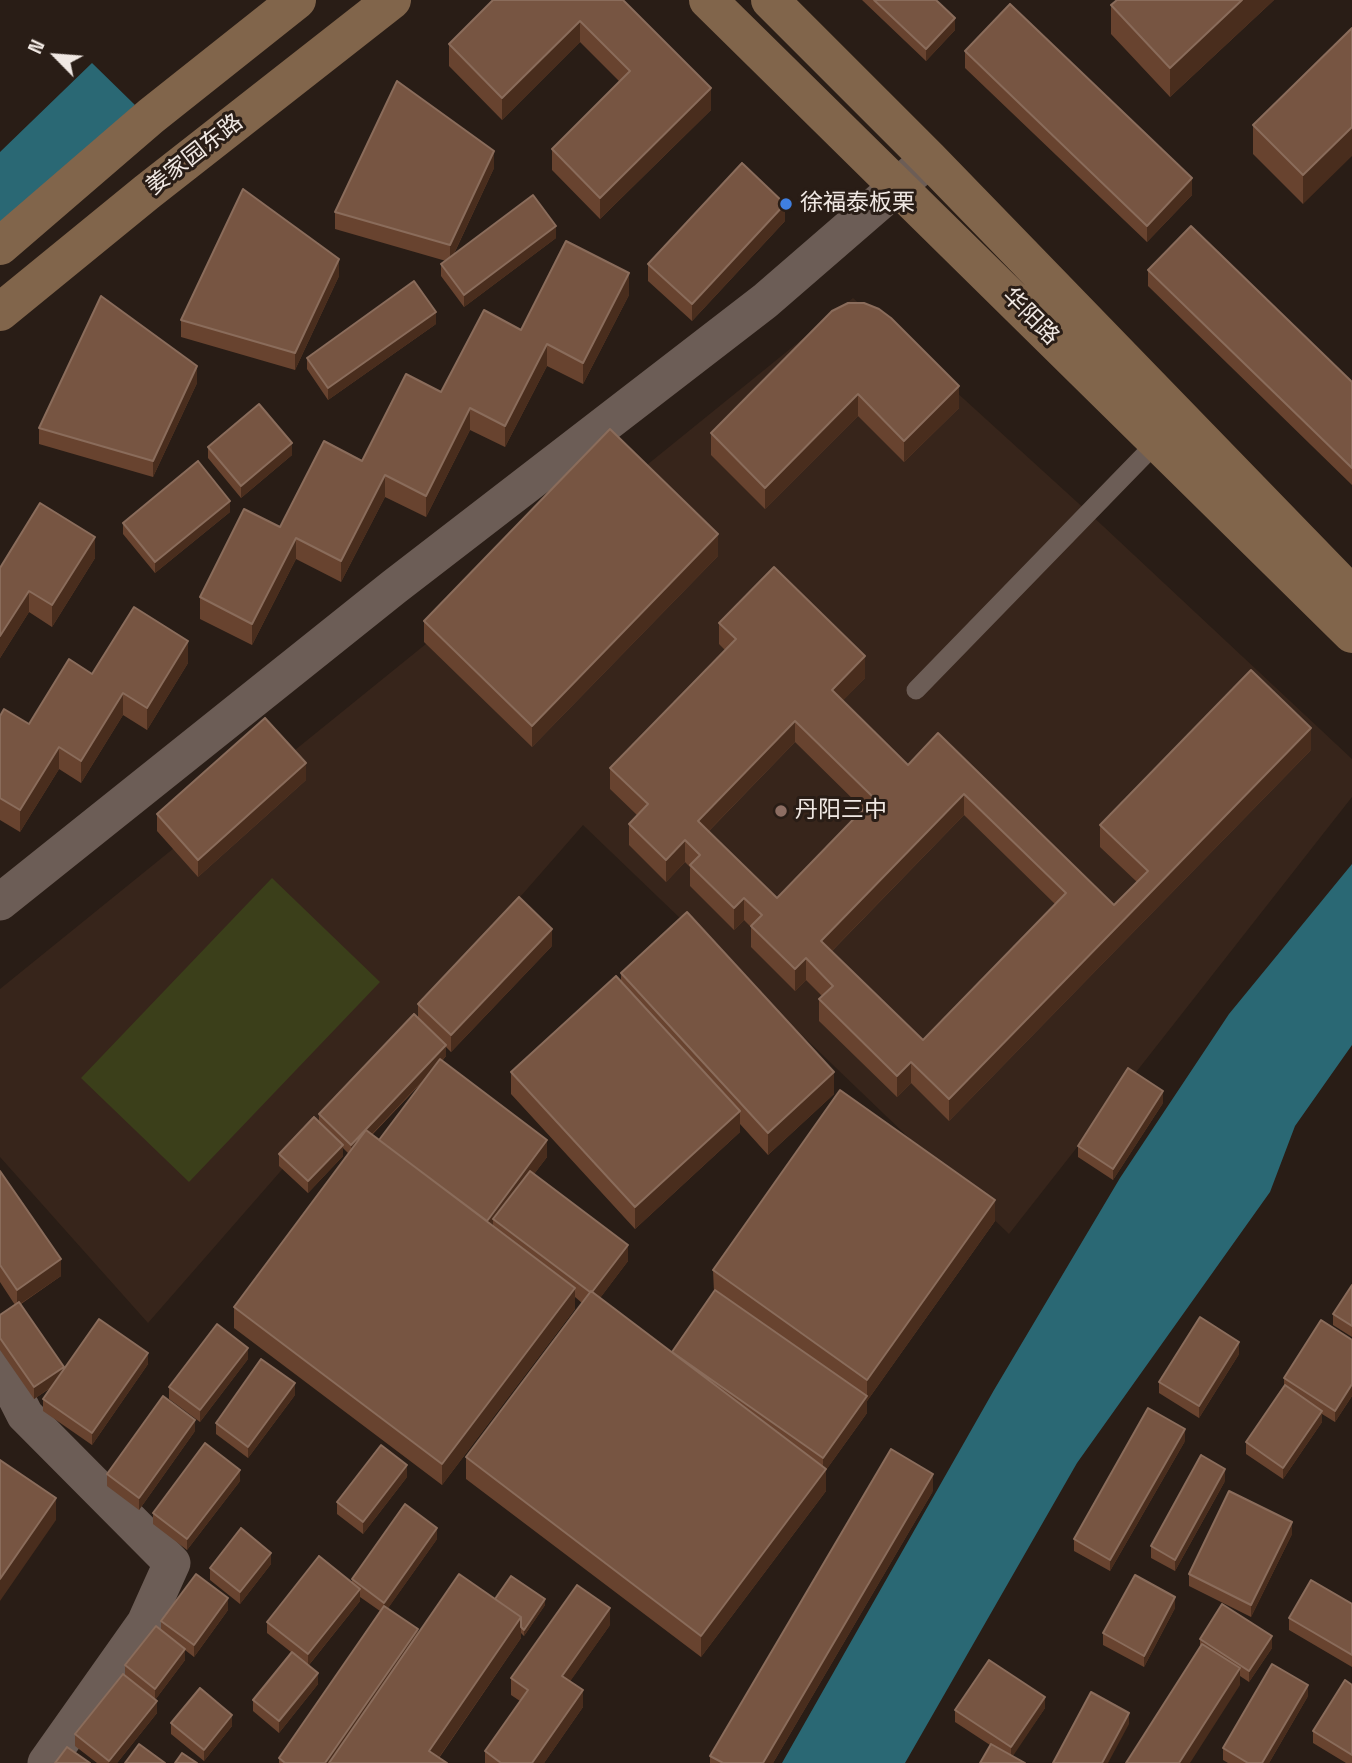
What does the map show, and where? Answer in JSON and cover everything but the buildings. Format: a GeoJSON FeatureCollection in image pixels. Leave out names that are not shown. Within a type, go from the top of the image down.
{"type":"FeatureCollection","features":[{"type":"Feature","properties":{"kind":"main road"},"geometry":{"type":"LineString","coordinates":[[0,246],[151,116],[297,0]]}},
{"type":"Feature","properties":{"kind":"main road","name":"姜家园东路"},"geometry":{"type":"LineString","coordinates":[[0,312],[147,192],[392,0]]}},
{"type":"Feature","properties":{"kind":"main road","name":"华阳路"},"geometry":{"type":"LineString","coordinates":[[708,0],[897,187],[1352,595]]}},
{"type":"Feature","properties":{"kind":"main road","name":"华阳路"},"geometry":{"type":"LineString","coordinates":[[771,0],[929,159],[1352,634]]}},
{"type":"Feature","properties":{"kind":"street"},"geometry":{"type":"LineString","coordinates":[[0,902],[394,587],[765,301],[929,159]]}},
{"type":"Feature","properties":{"kind":"street"},"geometry":{"type":"LineString","coordinates":[[0,1366],[25,1415],[172,1563],[145,1623],[46,1763]]}},
{"type":"Feature","properties":{"kind":"lane"},"geometry":{"type":"LineString","coordinates":[[916,690],[1169,430]]}},
{"type":"Feature","properties":{"kind":"shaded area","name":"丹阳三中"},"geometry":{"type":"Polygon","coordinates":[[[853,298],[1088,512],[1352,759],[1352,797],[1009,1234],[583,825],[148,1323],[0,1157],[0,989],[853,298]]]}},
{"type":"Feature","properties":{"kind":"green space"},"geometry":{"type":"Polygon","coordinates":[[[272,878],[380,982],[189,1182],[81,1078],[272,878]]]}},
{"type":"Feature","properties":{"kind":"water"},"geometry":{"type":"Polygon","coordinates":[[[92,63],[135,105],[0,233],[0,152],[92,63]]]}},
{"type":"Feature","properties":{"kind":"water"},"geometry":{"type":"Polygon","coordinates":[[[1352,864],[1352,1045],[1295,1126],[1270,1192],[1077,1463],[905,1763],[782,1763],[994,1390],[1120,1178],[1229,1014],[1352,864]]]}},
{"type":"Feature","properties":{"kind":"place","name":"徐福泰板栗"},"geometry":{"type":"Point","coordinates":[786,204]}},
{"type":"Feature","properties":{"kind":"place","name":"丹阳三中"},"geometry":{"type":"Point","coordinates":[781,811]}}]}
